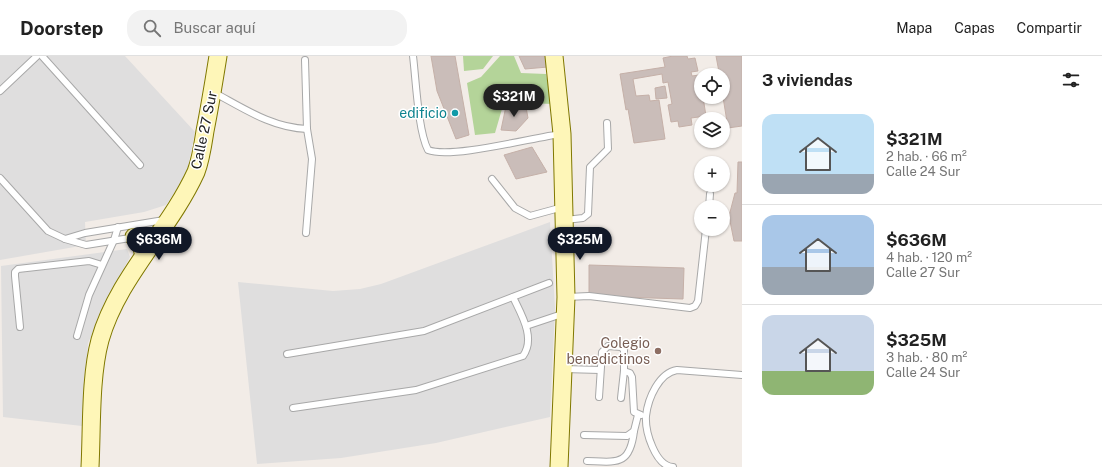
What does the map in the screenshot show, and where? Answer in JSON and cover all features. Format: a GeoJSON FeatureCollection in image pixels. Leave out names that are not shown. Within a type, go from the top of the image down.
{"type":"FeatureCollection","features":[{"type":"Feature","properties":{"kind":"street","name":"Calle 27 Sur"},"geometry":{"type":"LineString","coordinates":[[90,467],[94,379],[100,340],[115,304],[144,255],[165,226],[196,171],[218,56]]}},
{"type":"Feature","properties":{"kind":"street"},"geometry":{"type":"LineString","coordinates":[[554,56],[562,134],[565,213],[566,305],[559,467]]}},
{"type":"Feature","properties":{"kind":"street"},"geometry":{"type":"LineString","coordinates":[[134,237],[141,245],[144,255]]}},
{"type":"Feature","properties":{"kind":"lane"},"geometry":{"type":"LineString","coordinates":[[0,91],[37,56]]}},
{"type":"Feature","properties":{"kind":"lane"},"geometry":{"type":"LineString","coordinates":[[42,56],[140,165]]}},
{"type":"Feature","properties":{"kind":"lane"},"geometry":{"type":"LineString","coordinates":[[413,56],[424,143],[428,150],[435,153],[469,150],[562,134]]}},
{"type":"Feature","properties":{"kind":"lane"},"geometry":{"type":"LineString","coordinates":[[305,60],[307,129],[312,169],[306,233]]}},
{"type":"Feature","properties":{"kind":"lane"},"geometry":{"type":"LineString","coordinates":[[212,92],[278,125],[307,129]]}},
{"type":"Feature","properties":{"kind":"lane"},"geometry":{"type":"LineString","coordinates":[[492,179],[515,208],[530,216],[565,213],[583,218],[588,214],[590,167],[608,149],[608,123]]}},
{"type":"Feature","properties":{"kind":"lane"},"geometry":{"type":"LineString","coordinates":[[0,178],[48,231],[65,239],[86,245],[134,237],[165,226]]}},
{"type":"Feature","properties":{"kind":"lane"},"geometry":{"type":"LineString","coordinates":[[710,194],[710,200]]}},
{"type":"Feature","properties":{"kind":"lane"},"geometry":{"type":"LineString","coordinates":[[65,239],[85,233],[118,227],[165,226]]}},
{"type":"Feature","properties":{"kind":"lane"},"geometry":{"type":"LineString","coordinates":[[77,336],[89,295],[114,240],[118,227]]}},
{"type":"Feature","properties":{"kind":"lane"},"geometry":{"type":"LineString","coordinates":[[526,326],[566,305],[589,296],[690,308],[696,306],[698,301],[705,236]]}},
{"type":"Feature","properties":{"kind":"lane"},"geometry":{"type":"LineString","coordinates":[[20,327],[15,276],[15,272],[18,269],[89,261],[102,265]]}},
{"type":"Feature","properties":{"kind":"lane"},"geometry":{"type":"LineString","coordinates":[[287,354],[424,331],[549,284]]}},
{"type":"Feature","properties":{"kind":"lane"},"geometry":{"type":"LineString","coordinates":[[293,408],[416,390],[523,356],[528,342],[526,326],[513,297]]}},
{"type":"Feature","properties":{"kind":"lane"},"geometry":{"type":"LineString","coordinates":[[599,397],[602,352],[608,346],[621,347],[624,350],[624,371],[621,398]]}},
{"type":"Feature","properties":{"kind":"lane"},"geometry":{"type":"LineString","coordinates":[[564,369],[600,370]]}},
{"type":"Feature","properties":{"kind":"lane"},"geometry":{"type":"LineString","coordinates":[[673,467],[668,467],[661,462],[648,436],[646,416],[653,393],[663,376],[670,371],[677,370],[742,375]]}},
{"type":"Feature","properties":{"kind":"lane"},"geometry":{"type":"LineString","coordinates":[[624,371],[630,373],[632,377],[634,412],[638,415],[646,416]]}},
{"type":"Feature","properties":{"kind":"lane"},"geometry":{"type":"LineString","coordinates":[[586,461],[613,462],[627,456],[632,447],[638,415]]}},
{"type":"Feature","properties":{"kind":"lane"},"geometry":{"type":"LineString","coordinates":[[584,434],[627,436],[634,431]]}},
{"type":"Feature","properties":{"kind":"shaded area"},"geometry":{"type":"Polygon","coordinates":[[[0,56],[125,56],[195,132],[188,167],[177,189],[166,205],[144,212],[85,222],[86,245],[0,260],[0,56]]]}},
{"type":"Feature","properties":{"kind":"shaded area"},"geometry":{"type":"Polygon","coordinates":[[[550,222],[555,308],[550,417],[436,443],[341,458],[257,464],[238,282],[333,291],[360,289],[381,284],[550,222]]]}},
{"type":"Feature","properties":{"kind":"shaded area"},"geometry":{"type":"Polygon","coordinates":[[[127,249],[130,257],[112,290],[88,343],[82,426],[3,417],[1,266],[127,249]]]}},
{"type":"Feature","properties":{"kind":"green space"},"geometry":{"type":"Polygon","coordinates":[[[463,56],[493,56],[483,69],[464,71],[463,56]]]}},
{"type":"Feature","properties":{"kind":"green space"},"geometry":{"type":"Polygon","coordinates":[[[500,56],[514,56],[521,73],[546,74],[552,104],[504,102],[495,133],[475,135],[467,83],[481,77],[500,56]]]}},
{"type":"Feature","properties":{"kind":"building","name":"edificio"},"geometry":{"type":"Polygon","coordinates":[[[431,56],[455,56],[469,135],[456,139],[437,91],[431,56]]]}},
{"type":"Feature","properties":{"kind":"building"},"geometry":{"type":"Polygon","coordinates":[[[519,56],[547,56],[548,67],[525,69],[519,56]]]}},
{"type":"Feature","properties":{"kind":"building"},"geometry":{"type":"Polygon","coordinates":[[[687,56],[688,59],[695,58],[697,68],[694,68],[694,72],[691,72],[692,76],[694,76],[694,104],[704,104],[705,112],[694,112],[694,118],[691,118],[692,125],[679,127],[678,121],[671,122],[668,105],[672,104],[668,82],[663,83],[662,74],[633,79],[636,96],[649,95],[650,101],[659,100],[665,139],[634,143],[628,109],[626,110],[620,74],[665,67],[663,58],[687,56]]]}},
{"type":"Feature","properties":{"kind":"building"},"geometry":{"type":"Polygon","coordinates":[[[716,56],[742,56],[742,126],[730,128],[730,112],[725,112],[724,104],[730,104],[730,68],[718,68],[716,56]]]}},
{"type":"Feature","properties":{"kind":"building"},"geometry":{"type":"Polygon","coordinates":[[[665,86],[667,98],[656,99],[655,88],[665,86]]]}},
{"type":"Feature","properties":{"kind":"building"},"geometry":{"type":"Polygon","coordinates":[[[506,106],[526,107],[528,118],[516,131],[501,130],[506,106]]]}},
{"type":"Feature","properties":{"kind":"building"},"geometry":{"type":"Polygon","coordinates":[[[532,147],[547,172],[516,179],[504,155],[532,147]]]}},
{"type":"Feature","properties":{"kind":"building"},"geometry":{"type":"Polygon","coordinates":[[[738,162],[742,162],[742,241],[734,241],[730,221],[730,212],[735,193],[737,193],[738,162]]]}},
{"type":"Feature","properties":{"kind":"building"},"geometry":{"type":"Polygon","coordinates":[[[589,265],[684,268],[683,299],[589,296],[589,265]]]}},
{"type":"Feature","properties":{"kind":"place","name":"edificio"},"geometry":{"type":"Point","coordinates":[455,113]}},
{"type":"Feature","properties":{"kind":"place","name":"Colegio benedictinos"},"geometry":{"type":"Point","coordinates":[658,351]}}]}
